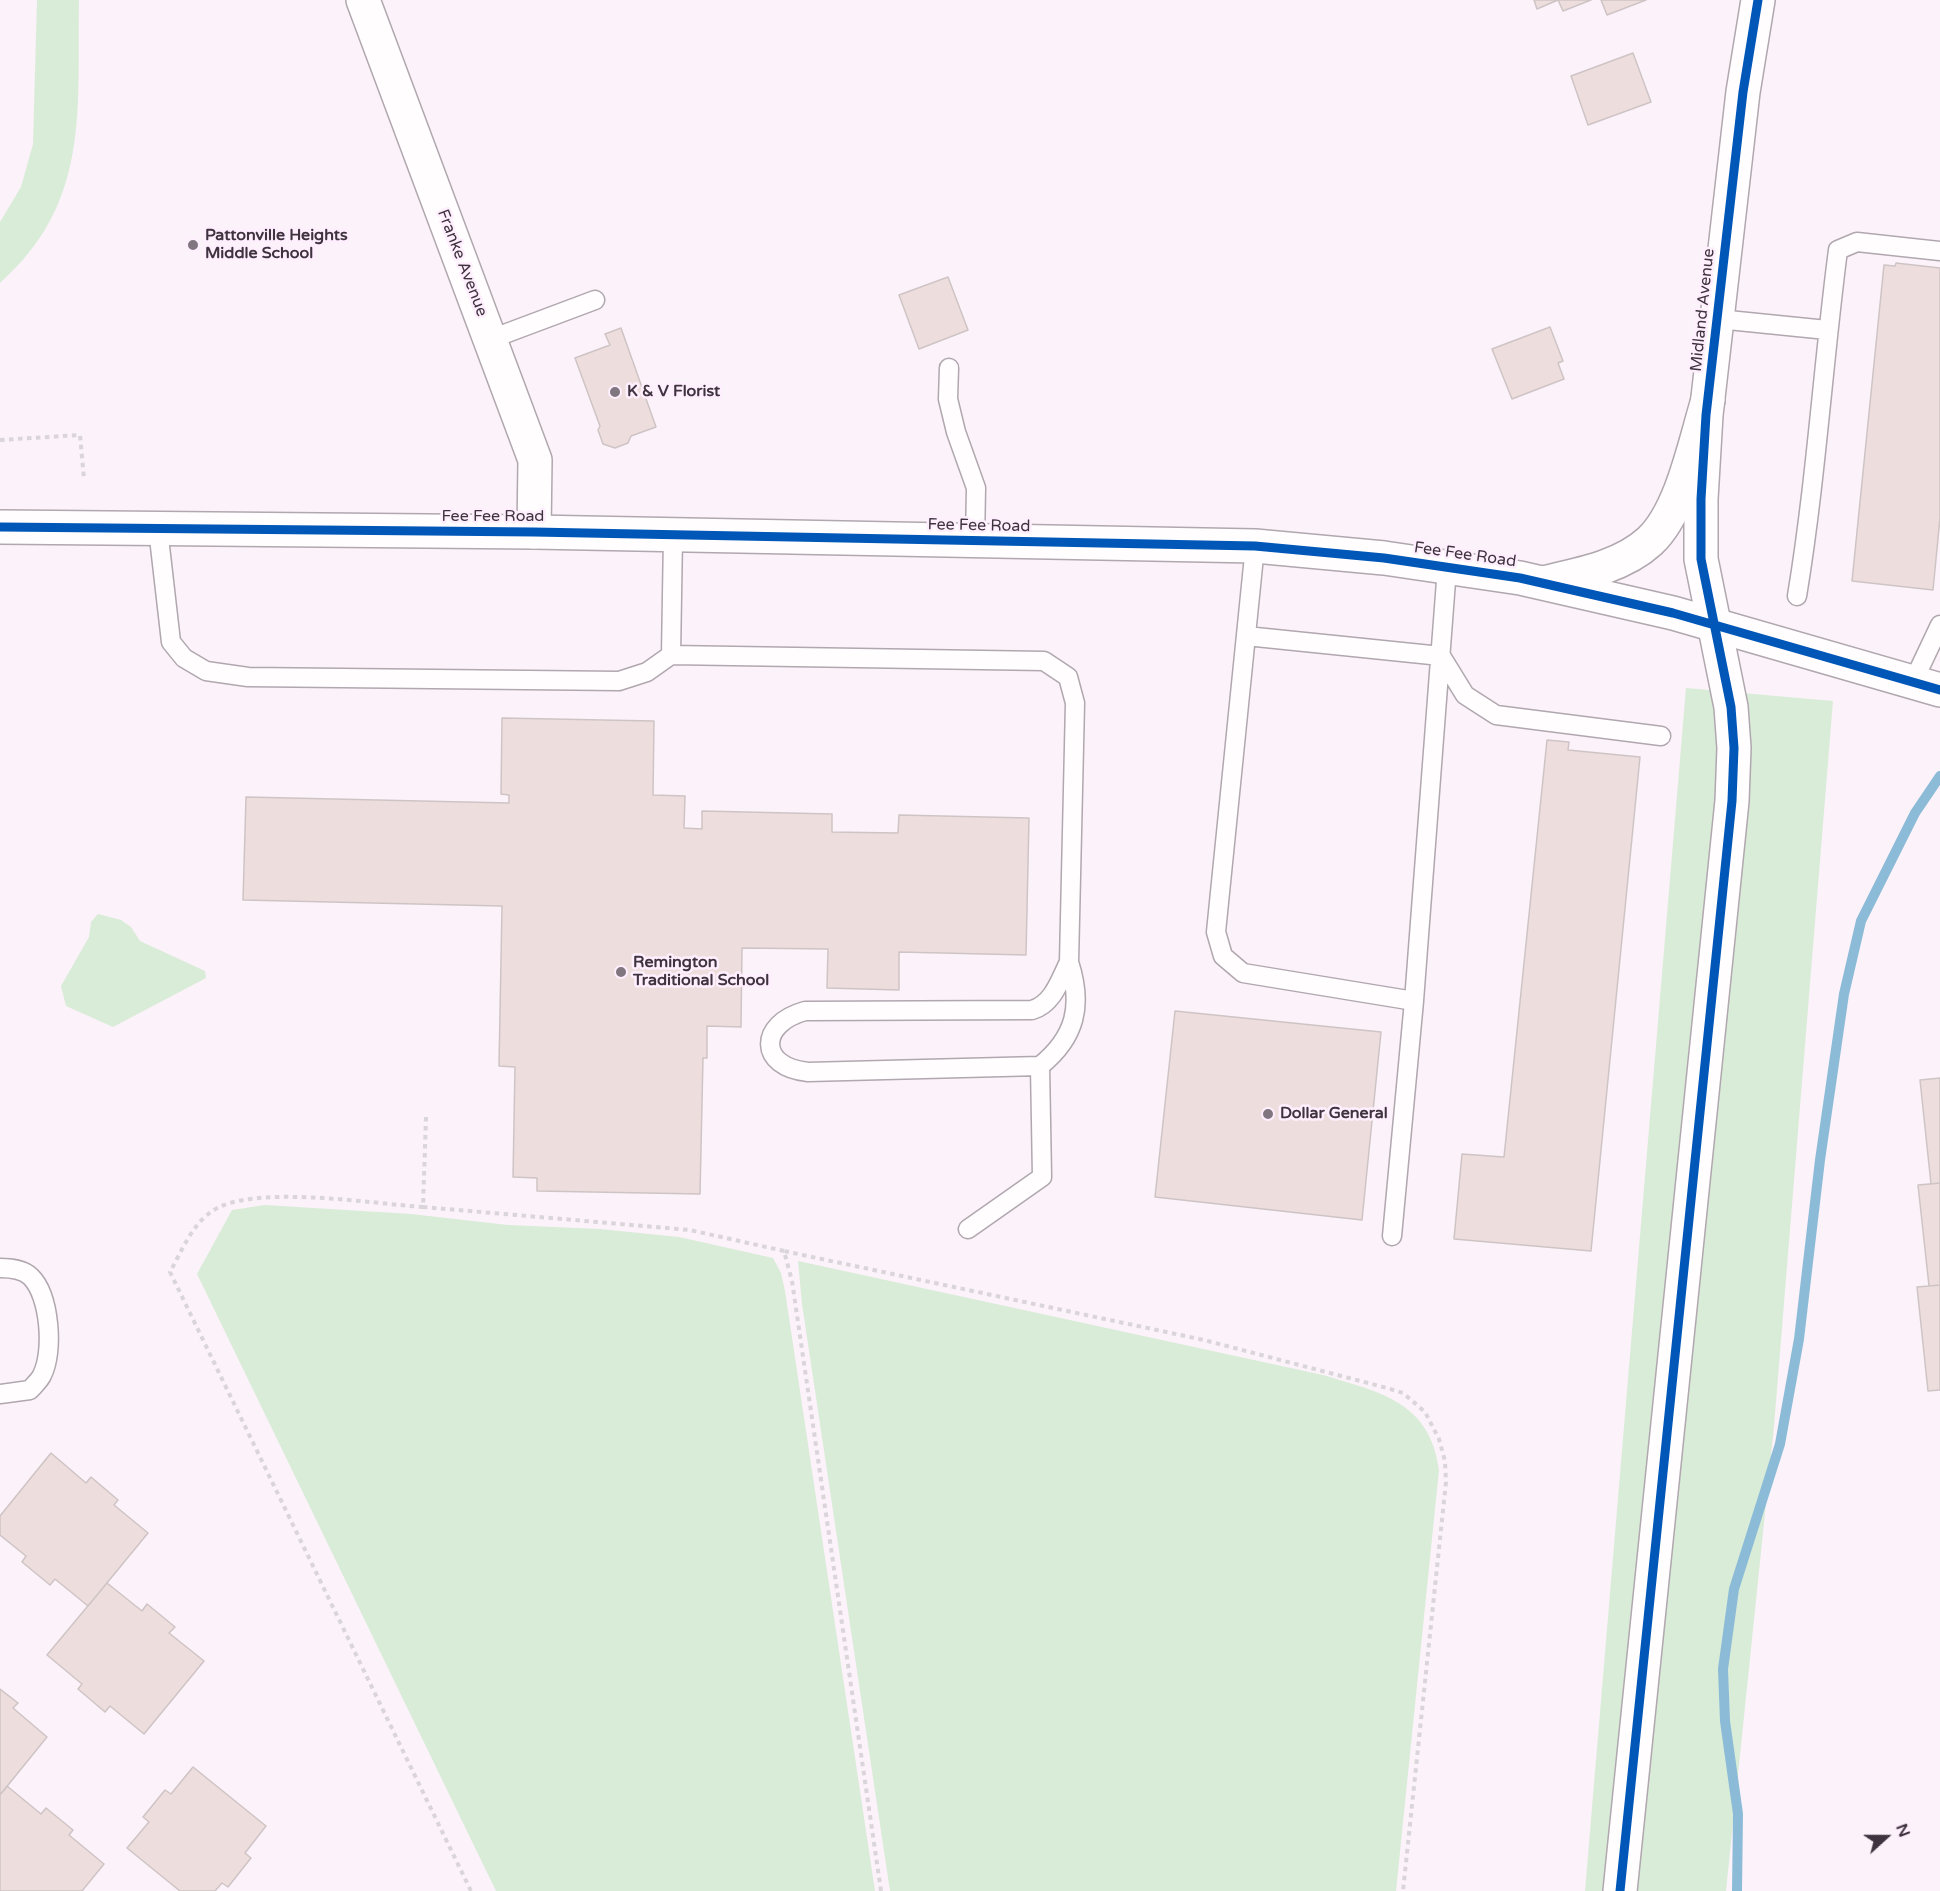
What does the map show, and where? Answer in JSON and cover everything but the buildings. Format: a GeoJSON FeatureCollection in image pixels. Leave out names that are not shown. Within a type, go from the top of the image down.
{"type":"FeatureCollection","features":[{"type":"Feature","properties":{"kind":"street","name":"Franke Avenue"},"geometry":{"type":"LineString","coordinates":[[363,0],[535,460],[534,531]]}},
{"type":"Feature","properties":{"kind":"street","name":"Midland Avenue"},"geometry":{"type":"LineString","coordinates":[[1620,1891],[1732,801],[1734,748],[1731,707],[1701,559],[1701,499],[1708,400],[1743,92],[1758,0]]}},
{"type":"Feature","properties":{"kind":"street"},"geometry":{"type":"LineString","coordinates":[[1542,583],[1606,565],[1633,553],[1650,541],[1670,511],[1708,400]]}},
{"type":"Feature","properties":{"kind":"street","name":"Fee Fee Road"},"geometry":{"type":"LineString","coordinates":[[0,527],[534,531],[673,536],[1255,546],[1384,558],[1542,583],[1714,624],[1926,686]]}},
{"type":"Feature","properties":{"kind":"lane"},"geometry":{"type":"LineString","coordinates":[[1797,596],[1807,532],[1827,330],[1838,250],[1857,242],[1940,251]]}},
{"type":"Feature","properties":{"kind":"lane"},"geometry":{"type":"LineString","coordinates":[[491,339],[596,300]]}},
{"type":"Feature","properties":{"kind":"lane"},"geometry":{"type":"LineString","coordinates":[[1718,319],[1827,330]]}},
{"type":"Feature","properties":{"kind":"lane"},"geometry":{"type":"LineString","coordinates":[[949,368],[948,399],[953,421],[976,488],[975,541]]}},
{"type":"Feature","properties":{"kind":"lane"},"geometry":{"type":"LineString","coordinates":[[158,529],[171,642],[184,658],[206,670],[248,676],[619,681],[647,672],[671,655],[1044,661],[1068,677],[1075,703],[1069,962],[1076,991],[1074,1018],[1057,1052],[1040,1066],[790,1070],[778,1063],[770,1043],[772,1032],[778,1023],[805,1011],[1032,1010],[1041,1008],[1049,1000],[1069,962]]}},
{"type":"Feature","properties":{"kind":"lane"},"geometry":{"type":"LineString","coordinates":[[671,655],[670,581],[673,536]]}},
{"type":"Feature","properties":{"kind":"lane"},"geometry":{"type":"LineString","coordinates":[[1255,546],[1216,933],[1223,956],[1243,973],[1414,1001]]}},
{"type":"Feature","properties":{"kind":"lane"},"geometry":{"type":"LineString","coordinates":[[1392,1236],[1414,1001],[1448,568]]}},
{"type":"Feature","properties":{"kind":"lane"},"geometry":{"type":"LineString","coordinates":[[1926,686],[1940,625]]}},
{"type":"Feature","properties":{"kind":"lane"},"geometry":{"type":"LineString","coordinates":[[1246,636],[1441,656]]}},
{"type":"Feature","properties":{"kind":"lane"},"geometry":{"type":"LineString","coordinates":[[1441,656],[1465,695],[1496,715],[1661,736]]}},
{"type":"Feature","properties":{"kind":"lane"},"geometry":{"type":"LineString","coordinates":[[968,1229],[1042,1177],[1040,1066]]}},
{"type":"Feature","properties":{"kind":"lane"},"geometry":{"type":"LineString","coordinates":[[0,1268],[16,1268],[31,1276],[44,1296],[49,1324],[42,1375],[30,1390],[0,1394]]}},
{"type":"Feature","properties":{"kind":"path"},"geometry":{"type":"LineString","coordinates":[[0,440],[80,435],[84,479]]}},
{"type":"Feature","properties":{"kind":"path"},"geometry":{"type":"LineString","coordinates":[[423,1207],[426,1117]]}},
{"type":"Feature","properties":{"kind":"path"},"geometry":{"type":"LineString","coordinates":[[471,1891],[170,1272],[195,1228],[209,1212],[228,1202],[257,1198],[299,1198],[690,1230],[1281,1358],[1403,1393],[1425,1412],[1439,1439],[1445,1461],[1446,1482],[1403,1891]]}},
{"type":"Feature","properties":{"kind":"path"},"geometry":{"type":"LineString","coordinates":[[784,1251],[794,1292],[881,1891]]}},
{"type":"Feature","properties":{"kind":"green space"},"geometry":{"type":"Polygon","coordinates":[[[37,0],[79,0],[79,79],[73,152],[64,187],[50,220],[29,252],[0,283],[0,222],[21,187],[33,144],[37,0]]]}},
{"type":"Feature","properties":{"kind":"green space"},"geometry":{"type":"Polygon","coordinates":[[[1686,688],[1833,701],[1774,1426],[1726,1891],[1585,1891],[1686,688]]]}},
{"type":"Feature","properties":{"kind":"green space"},"geometry":{"type":"Polygon","coordinates":[[[98,914],[121,920],[131,927],[140,941],[205,971],[206,978],[113,1027],[66,1006],[61,986],[89,937],[91,922],[98,914]]]}},
{"type":"Feature","properties":{"kind":"green space"},"geometry":{"type":"Polygon","coordinates":[[[265,1205],[411,1214],[508,1225],[600,1229],[679,1237],[773,1258],[781,1273],[785,1291],[875,1891],[496,1891],[197,1274],[232,1210],[265,1205]]]}},
{"type":"Feature","properties":{"kind":"green space"},"geometry":{"type":"Polygon","coordinates":[[[798,1261],[1323,1375],[1382,1394],[1413,1414],[1425,1428],[1434,1447],[1439,1470],[1396,1891],[890,1891],[802,1304],[798,1261]]]}},
{"type":"Feature","properties":{"kind":"waterway"},"geometry":{"type":"LineString","coordinates":[[1737,1891],[1738,1814],[1725,1721],[1723,1669],[1734,1589],[1780,1444],[1799,1339],[1820,1160],[1844,994],[1861,921],[1915,813],[1940,776]]}},
{"type":"Feature","properties":{"kind":"cycle path"},"geometry":{"type":"LineString","coordinates":[[1620,1891],[1732,801],[1734,748],[1731,707],[1701,559],[1701,499],[1706,415],[1743,92],[1758,0]]}},
{"type":"Feature","properties":{"kind":"cycle path"},"geometry":{"type":"LineString","coordinates":[[0,527],[534,532],[1255,546],[1384,558],[1520,578],[1673,613],[1940,690]]}},
{"type":"Feature","properties":{"kind":"place","name":"Pattonville Heights Middle School"},"geometry":{"type":"Point","coordinates":[193,245]}},
{"type":"Feature","properties":{"kind":"place","name":"K & V Florist"},"geometry":{"type":"Point","coordinates":[615,392]}},
{"type":"Feature","properties":{"kind":"place","name":"Remington Traditional School"},"geometry":{"type":"Point","coordinates":[621,972]}},
{"type":"Feature","properties":{"kind":"place","name":"Dollar General"},"geometry":{"type":"Point","coordinates":[1268,1114]}}]}
